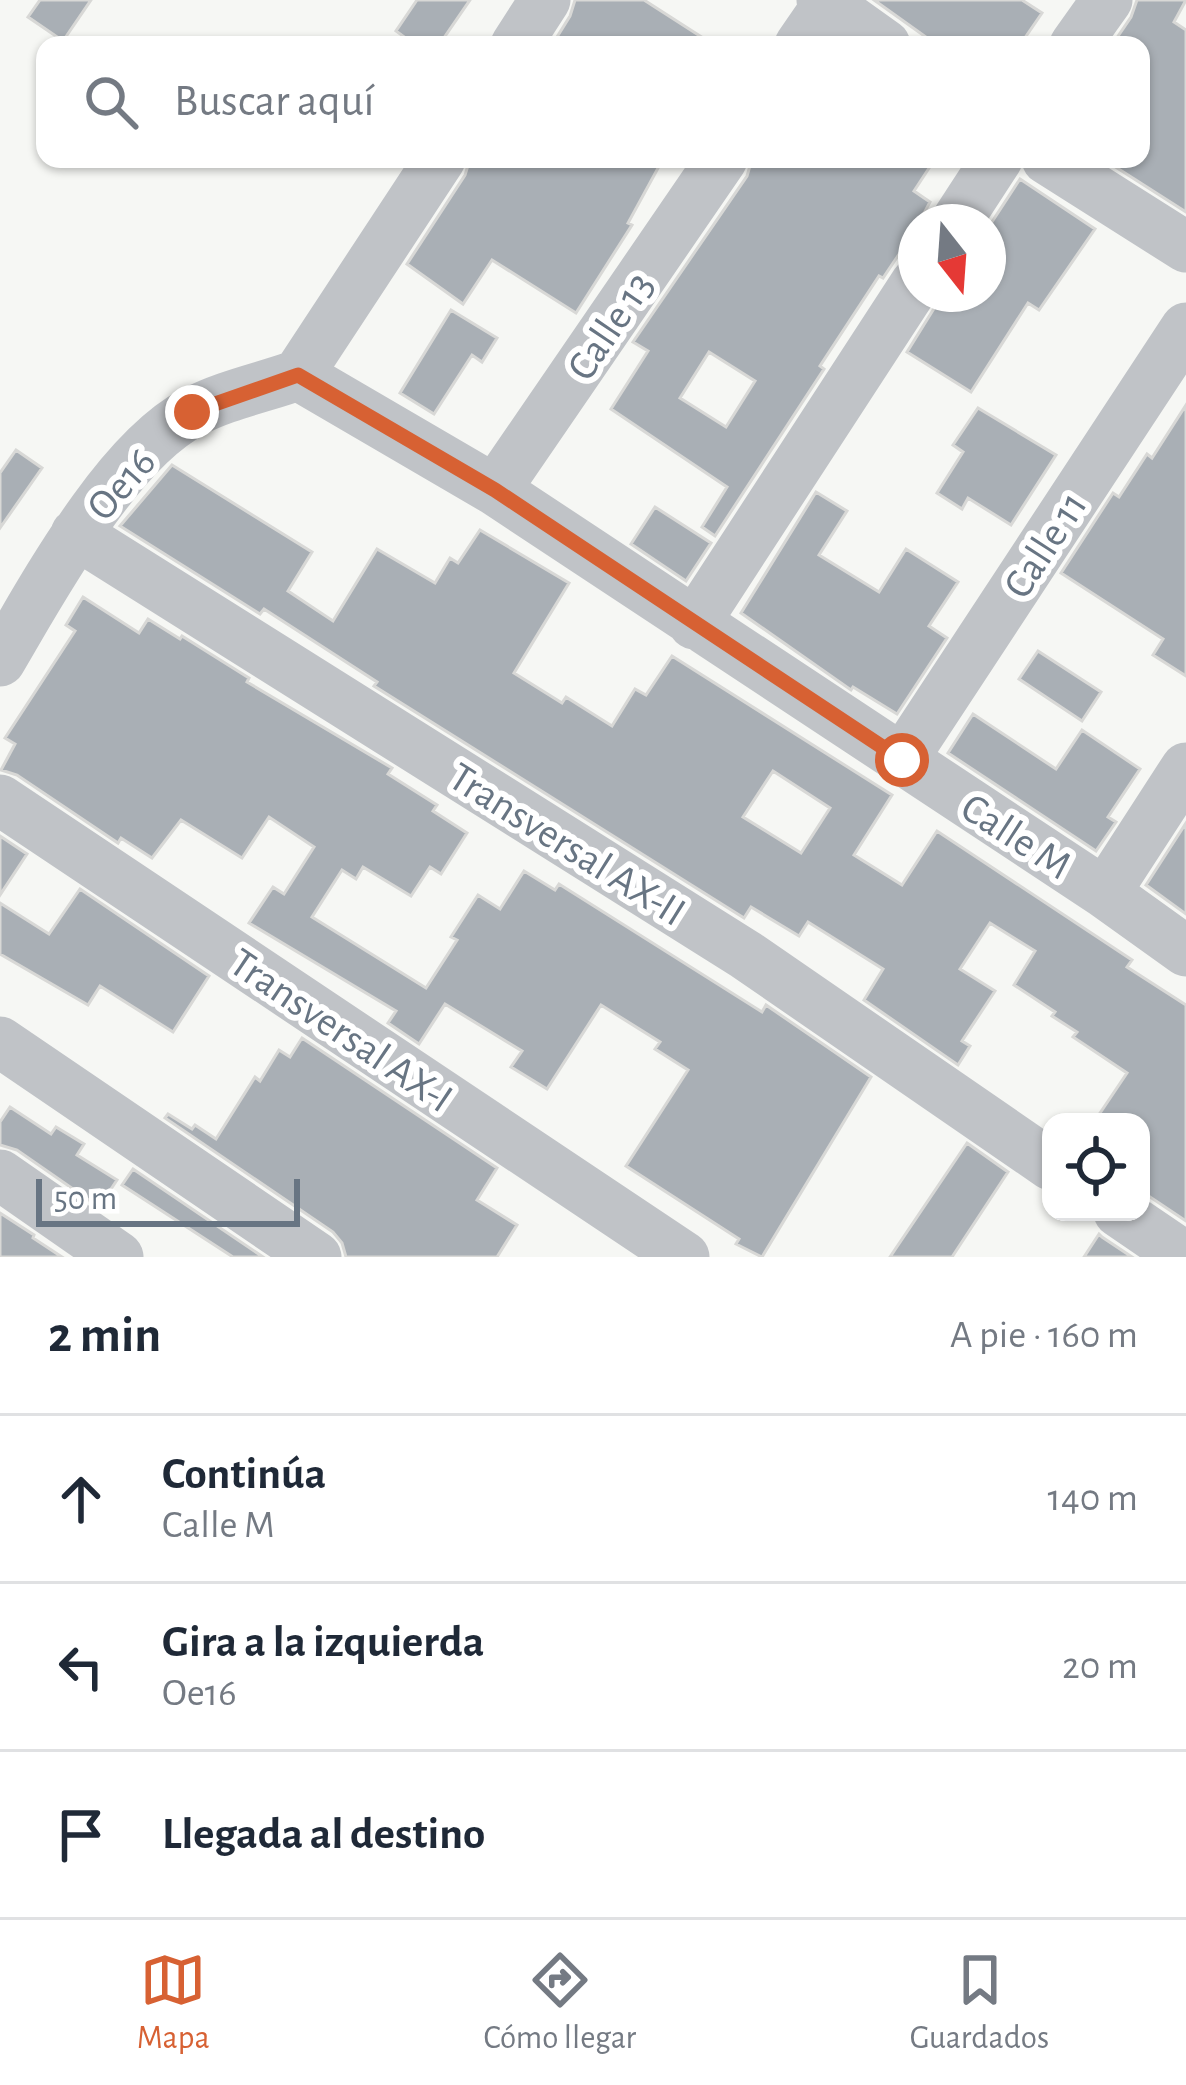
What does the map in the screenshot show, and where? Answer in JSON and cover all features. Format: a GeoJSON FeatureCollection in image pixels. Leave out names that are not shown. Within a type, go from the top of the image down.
{"type":"FeatureCollection","features":[{"type":"Feature","properties":{"kind":"street"},"geometry":{"type":"LineString","coordinates":[[522,36],[545,0]]}},
{"type":"Feature","properties":{"kind":"street"},"geometry":{"type":"LineString","coordinates":[[1082,36],[1107,0]]}},
{"type":"Feature","properties":{"kind":"street"},"geometry":{"type":"LineString","coordinates":[[820,12],[867,36]]}},
{"type":"Feature","properties":{"kind":"street"},"geometry":{"type":"LineString","coordinates":[[298,375],[434,168]]}},
{"type":"Feature","properties":{"kind":"street","name":"Calle 13"},"geometry":{"type":"LineString","coordinates":[[495,490],[716,168]]}},
{"type":"Feature","properties":{"kind":"street"},"geometry":{"type":"LineString","coordinates":[[968,204],[991,168]]}},
{"type":"Feature","properties":{"kind":"street"},"geometry":{"type":"LineString","coordinates":[[1061,168],[1186,247]]}},
{"type":"Feature","properties":{"kind":"street"},"geometry":{"type":"LineString","coordinates":[[694,624],[898,312]]}},
{"type":"Feature","properties":{"kind":"street","name":"Calle 11"},"geometry":{"type":"LineString","coordinates":[[902,760],[1186,328]]}},
{"type":"Feature","properties":{"kind":"street","name":"Calle M"},"geometry":{"type":"LineString","coordinates":[[298,375],[495,490],[1105,892],[1186,951]]}},
{"type":"Feature","properties":{"kind":"street","name":"Oe16"},"geometry":{"type":"LineString","coordinates":[[0,661],[76,534],[149,446],[192,412],[298,375]]}},
{"type":"Feature","properties":{"kind":"street","name":"Transversal AX-II"},"geometry":{"type":"LineString","coordinates":[[76,534],[746,955],[1042,1159]]}},
{"type":"Feature","properties":{"kind":"street"},"geometry":{"type":"LineString","coordinates":[[1105,892],[1186,767]]}},
{"type":"Feature","properties":{"kind":"street","name":"Transversal AX-I"},"geometry":{"type":"LineString","coordinates":[[0,800],[684,1257]]}},
{"type":"Feature","properties":{"kind":"street"},"geometry":{"type":"LineString","coordinates":[[0,1042],[316,1257]]}},
{"type":"Feature","properties":{"kind":"street"},"geometry":{"type":"LineString","coordinates":[[0,1174],[118,1257]]}},
{"type":"Feature","properties":{"kind":"street"},"geometry":{"type":"LineString","coordinates":[[1133,1221],[1185,1257]]}},
{"type":"Feature","properties":{"kind":"building"},"geometry":{"type":"Polygon","coordinates":[[[40,0],[91,0],[66,36],[56,36],[28,17],[40,0]]]}},
{"type":"Feature","properties":{"kind":"building"},"geometry":{"type":"Polygon","coordinates":[[[417,0],[470,0],[445,36],[403,36],[396,31],[417,0]]]}},
{"type":"Feature","properties":{"kind":"building"},"geometry":{"type":"Polygon","coordinates":[[[575,0],[644,0],[700,36],[558,36],[575,0]]]}},
{"type":"Feature","properties":{"kind":"building"},"geometry":{"type":"Polygon","coordinates":[[[874,0],[1022,0],[1042,13],[1026,36],[924,36],[874,0]]]}},
{"type":"Feature","properties":{"kind":"building"},"geometry":{"type":"Polygon","coordinates":[[[1137,0],[1186,0],[1174,22],[1186,30],[1186,212],[1117,168],[1150,168],[1150,36],[1118,36],[1137,0]]]}},
{"type":"Feature","properties":{"kind":"building"},"geometry":{"type":"Polygon","coordinates":[[[467,168],[658,168],[628,223],[632,225],[576,313],[492,260],[463,304],[407,264],[467,168]]]}},
{"type":"Feature","properties":{"kind":"building"},"geometry":{"type":"Polygon","coordinates":[[[749,168],[929,168],[914,191],[929,204],[898,204],[898,256],[883,278],[879,276],[820,366],[824,369],[715,536],[702,527],[727,487],[611,409],[648,351],[633,342],[749,168]],[[709,352],[680,398],[726,427],[755,381],[709,352]]]}},
{"type":"Feature","properties":{"kind":"building"},"geometry":{"type":"Polygon","coordinates":[[[1020,179],[1095,229],[1039,310],[1028,303],[971,392],[907,352],[932,312],[1006,312],[1004,204],[1020,179]]]}},
{"type":"Feature","properties":{"kind":"building"},"geometry":{"type":"Polygon","coordinates":[[[451,310],[497,338],[482,362],[472,355],[434,414],[400,393],[451,310]]]}},
{"type":"Feature","properties":{"kind":"building"},"geometry":{"type":"Polygon","coordinates":[[[1186,405],[1186,676],[1153,655],[1163,639],[1061,573],[1113,493],[1119,497],[1147,454],[1152,458],[1186,405]]]}},
{"type":"Feature","properties":{"kind":"building"},"geometry":{"type":"Polygon","coordinates":[[[978,408],[1056,455],[1011,525],[968,498],[962,509],[937,493],[963,452],[953,445],[978,408]]]}},
{"type":"Feature","properties":{"kind":"building"},"geometry":{"type":"Polygon","coordinates":[[[16,450],[42,468],[0,528],[0,473],[16,450]]]}},
{"type":"Feature","properties":{"kind":"building"},"geometry":{"type":"Polygon","coordinates":[[[172,465],[312,552],[288,591],[333,621],[377,549],[435,583],[450,558],[458,563],[480,530],[569,583],[514,673],[562,703],[566,697],[612,726],[635,689],[646,695],[672,656],[892,795],[854,855],[902,885],[937,831],[1132,960],[1127,967],[1186,1005],[1186,1221],[1150,1197],[1150,1113],[1100,1113],[1127,1073],[1073,1037],[1077,1032],[1052,1016],[1055,1012],[1014,985],[1035,951],[990,923],[960,969],[995,991],[962,1041],[970,1046],[958,1065],[864,1000],[883,969],[808,922],[799,936],[751,907],[744,918],[374,686],[377,682],[264,609],[260,614],[120,526],[172,465]],[[773,771],[743,817],[801,853],[830,808],[773,771]]]}},
{"type":"Feature","properties":{"kind":"building"},"geometry":{"type":"Polygon","coordinates":[[[816,492],[847,511],[819,555],[879,592],[906,549],[958,582],[929,626],[947,638],[897,714],[851,690],[741,613],[816,492]]]}},
{"type":"Feature","properties":{"kind":"building"},"geometry":{"type":"Polygon","coordinates":[[[655,507],[711,543],[686,581],[631,544],[655,507]]]}},
{"type":"Feature","properties":{"kind":"building"},"geometry":{"type":"Polygon","coordinates":[[[83,597],[139,633],[148,619],[182,636],[249,678],[247,682],[392,768],[388,774],[437,805],[433,811],[467,833],[441,874],[430,867],[411,896],[363,867],[356,879],[342,870],[312,917],[426,988],[457,940],[451,937],[478,895],[500,909],[524,871],[555,890],[559,884],[762,1012],[766,1005],[871,1077],[762,1257],[736,1244],[739,1239],[626,1166],[688,1070],[655,1049],[660,1042],[601,1005],[547,1089],[511,1067],[522,1051],[445,1004],[419,1044],[388,1023],[396,1011],[249,923],[273,887],[284,894],[314,847],[269,817],[242,858],[181,820],[152,858],[121,838],[118,843],[17,775],[1,770],[15,744],[5,738],[75,631],[66,625],[83,597]]]}},
{"type":"Feature","properties":{"kind":"building"},"geometry":{"type":"Polygon","coordinates":[[[1038,651],[1101,692],[1082,721],[1019,679],[1038,651]]]}},
{"type":"Feature","properties":{"kind":"building"},"geometry":{"type":"Polygon","coordinates":[[[973,714],[1056,769],[1082,730],[1140,769],[1108,817],[1116,822],[1096,851],[948,753],[973,714]]]}},
{"type":"Feature","properties":{"kind":"building"},"geometry":{"type":"Polygon","coordinates":[[[1186,823],[1186,914],[1146,885],[1186,823]]]}},
{"type":"Feature","properties":{"kind":"building"},"geometry":{"type":"Polygon","coordinates":[[[0,836],[27,854],[0,895],[0,836]]]}},
{"type":"Feature","properties":{"kind":"building"},"geometry":{"type":"Polygon","coordinates":[[[80,889],[209,976],[173,1032],[100,986],[88,1005],[0,954],[0,903],[49,934],[80,889]]]}},
{"type":"Feature","properties":{"kind":"building"},"geometry":{"type":"Polygon","coordinates":[[[302,1038],[497,1168],[477,1200],[517,1225],[497,1257],[346,1257],[333,1232],[165,1118],[168,1114],[192,1129],[195,1125],[216,1139],[255,1077],[260,1081],[279,1050],[290,1057],[302,1038]]]}},
{"type":"Feature","properties":{"kind":"building"},"geometry":{"type":"Polygon","coordinates":[[[10,1107],[51,1134],[56,1127],[84,1144],[77,1155],[117,1180],[99,1207],[17,1150],[0,1145],[0,1122],[10,1107]]]}},
{"type":"Feature","properties":{"kind":"building"},"geometry":{"type":"Polygon","coordinates":[[[967,1143],[1008,1172],[952,1257],[890,1257],[967,1143]]]}},
{"type":"Feature","properties":{"kind":"building"},"geometry":{"type":"Polygon","coordinates":[[[133,1169],[263,1257],[233,1257],[122,1185],[133,1169]]]}},
{"type":"Feature","properties":{"kind":"building"},"geometry":{"type":"Polygon","coordinates":[[[0,1213],[34,1235],[62,1257],[0,1257],[0,1213]]]}},
{"type":"Feature","properties":{"kind":"building"},"geometry":{"type":"Polygon","coordinates":[[[1099,1234],[1102,1237],[1132,1257],[1084,1257],[1099,1234]]]}},
{"type":"Feature","properties":{"kind":"route"},"geometry":{"type":"LineString","coordinates":[[192,412],[298,375],[495,490],[902,760]]}}]}
